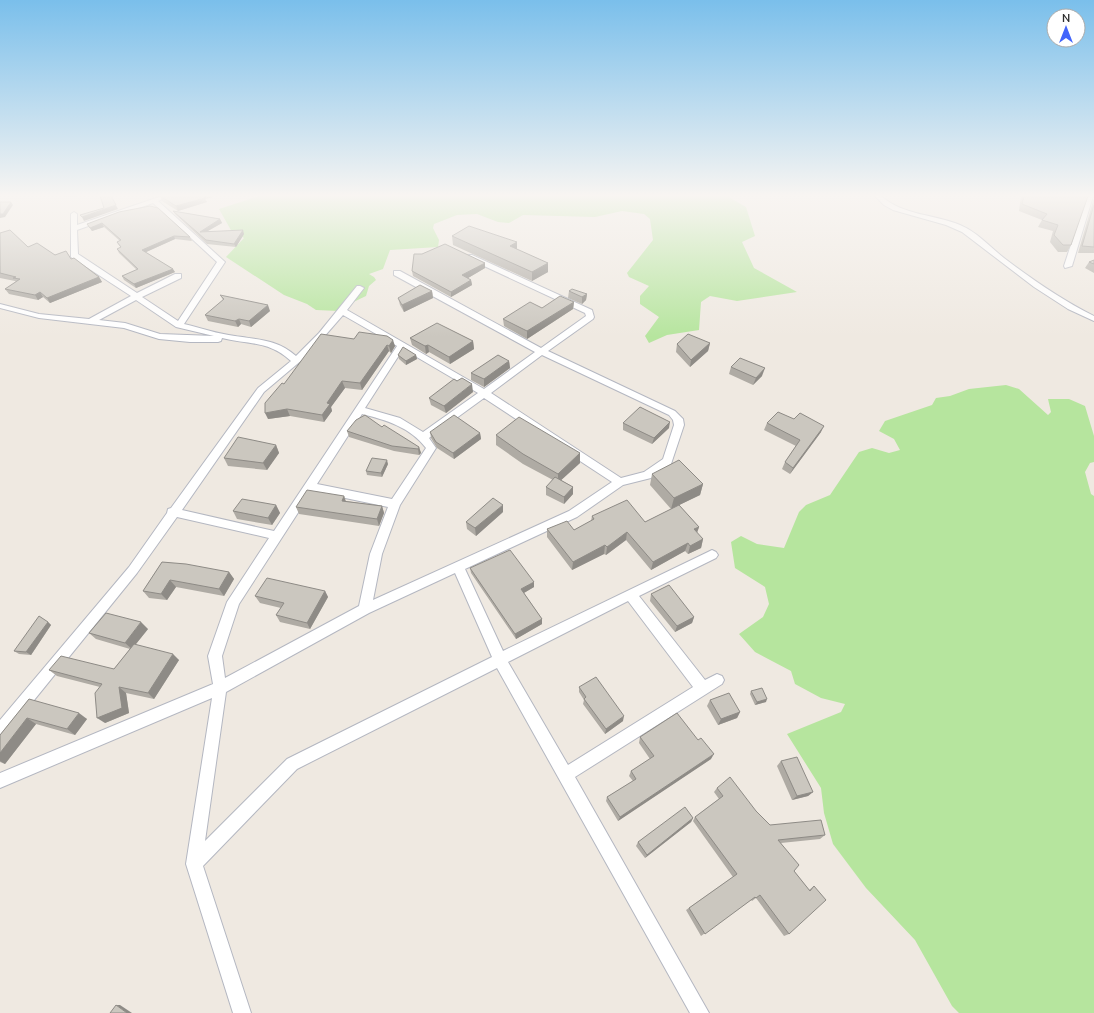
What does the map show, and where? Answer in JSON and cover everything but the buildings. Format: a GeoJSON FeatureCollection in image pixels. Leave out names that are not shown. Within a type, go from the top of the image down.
{"type":"FeatureCollection","features":[{"type":"Feature","properties":{"kind":"street"},"geometry":{"type":"LineString","coordinates":[[74,243],[74,255],[179,325],[235,339]]}},
{"type":"Feature","properties":{"kind":"street"},"geometry":{"type":"LineString","coordinates":[[179,325],[221,262],[200,243]]}},
{"type":"Feature","properties":{"kind":"street"},"geometry":{"type":"LineString","coordinates":[[980,243],[1026,279],[1068,307],[1094,319]]}},
{"type":"Feature","properties":{"kind":"street"},"geometry":{"type":"LineString","coordinates":[[1068,266],[1074,243]]}},
{"type":"Feature","properties":{"kind":"street"},"geometry":{"type":"LineString","coordinates":[[422,437],[590,317],[589,312],[464,254]]}},
{"type":"Feature","properties":{"kind":"street"},"geometry":{"type":"LineString","coordinates":[[0,781],[220,688],[365,609],[573,514],[620,482],[647,475],[667,461],[679,425],[678,418],[672,413],[542,352],[397,273]]}},
{"type":"Feature","properties":{"kind":"street"},"geometry":{"type":"LineString","coordinates":[[92,321],[136,296],[178,276]]}},
{"type":"Feature","properties":{"kind":"street"},"geometry":{"type":"LineString","coordinates":[[0,730],[133,570],[172,512],[261,390],[274,376],[296,361],[330,327],[360,288]]}},
{"type":"Feature","properties":{"kind":"street"},"geometry":{"type":"LineString","coordinates":[[0,306],[39,316],[125,326],[159,336],[190,339],[235,339],[260,341],[283,349],[296,361]]}},
{"type":"Feature","properties":{"kind":"street"},"geometry":{"type":"LineString","coordinates":[[342,311],[485,393],[620,482]]}},
{"type":"Feature","properties":{"kind":"street"},"geometry":{"type":"LineString","coordinates":[[242,1013],[194,864],[220,688],[215,656],[233,602],[278,536],[309,486],[402,345]]}},
{"type":"Feature","properties":{"kind":"street"},"geometry":{"type":"LineString","coordinates":[[360,410],[397,420],[422,437],[431,448],[395,504],[376,554],[365,609]]}},
{"type":"Feature","properties":{"kind":"street"},"geometry":{"type":"LineString","coordinates":[[309,486],[395,504]]}},
{"type":"Feature","properties":{"kind":"street"},"geometry":{"type":"LineString","coordinates":[[172,512],[278,536]]}},
{"type":"Feature","properties":{"kind":"street"},"geometry":{"type":"LineString","coordinates":[[194,864],[292,764],[630,594],[712,555]]}},
{"type":"Feature","properties":{"kind":"street"},"geometry":{"type":"LineString","coordinates":[[458,566],[500,660],[700,1013]]}},
{"type":"Feature","properties":{"kind":"street"},"geometry":{"type":"LineString","coordinates":[[630,594],[703,690]]}},
{"type":"Feature","properties":{"kind":"street"},"geometry":{"type":"LineString","coordinates":[[565,775],[717,680]]}},
{"type":"Feature","properties":{"kind":"green space"},"geometry":{"type":"Polygon","coordinates":[[[239,243],[439,243],[438,247],[390,250],[383,269],[369,274],[376,280],[369,286],[366,296],[345,306],[339,311],[316,310],[307,304],[284,295],[226,257],[239,243]]]}},
{"type":"Feature","properties":{"kind":"green space"},"geometry":{"type":"Polygon","coordinates":[[[650,243],[743,243],[754,268],[797,292],[737,301],[710,296],[701,302],[699,330],[667,335],[649,343],[645,336],[659,317],[640,304],[640,296],[649,286],[629,277],[627,273],[650,243]]]}},
{"type":"Feature","properties":{"kind":"green space"},"geometry":{"type":"Polygon","coordinates":[[[1006,385],[1019,389],[1048,415],[1051,412],[1048,399],[1069,399],[1085,406],[1094,436],[1094,462],[1090,463],[1085,472],[1091,494],[1094,496],[1094,1013],[959,1013],[952,1006],[915,940],[866,888],[833,844],[824,813],[821,788],[787,734],[841,712],[845,704],[821,698],[795,684],[791,671],[755,652],[739,634],[763,617],[769,604],[765,587],[735,568],[731,542],[741,536],[757,544],[784,548],[799,512],[806,505],[830,495],[859,452],[872,448],[889,453],[900,450],[894,439],[879,431],[885,421],[932,405],[936,398],[950,396],[969,389],[1006,385]]]}}]}
